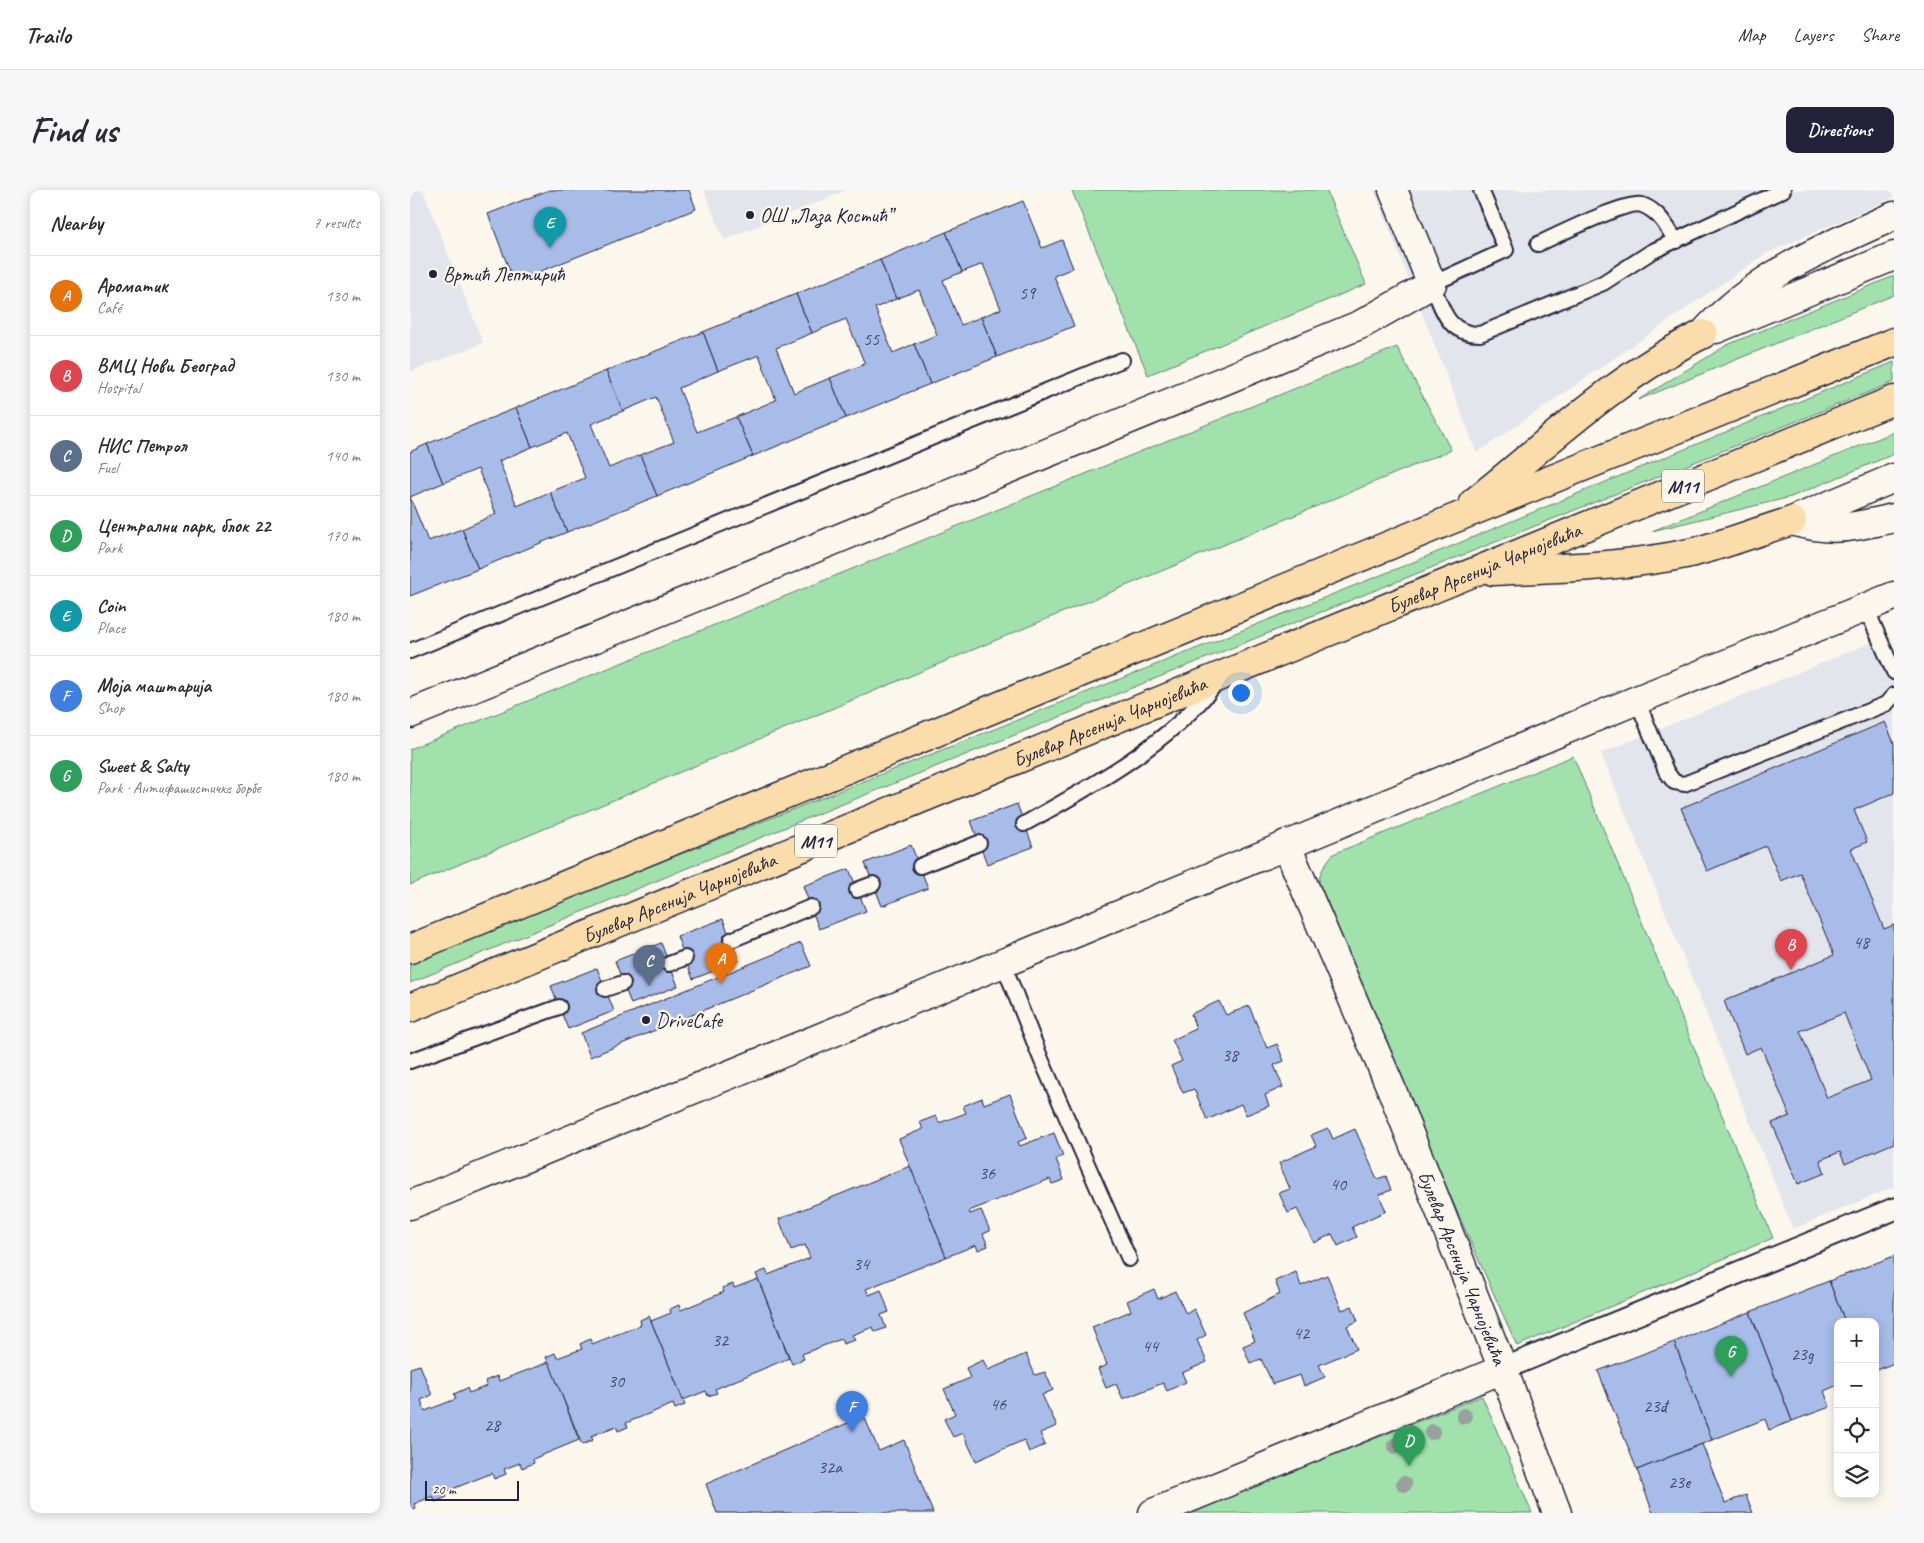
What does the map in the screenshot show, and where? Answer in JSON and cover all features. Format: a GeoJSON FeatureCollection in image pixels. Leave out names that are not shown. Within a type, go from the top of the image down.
{"type":"FeatureCollection","features":[{"type":"Feature","properties":{"kind":"highway"},"geometry":{"type":"LineString","coordinates":[[1453,519],[1607,395],[1686,343],[1703,334]]}},
{"type":"Feature","properties":{"kind":"highway"},"geometry":{"type":"LineString","coordinates":[[410,948],[1453,519],[1894,342]]}},
{"type":"Feature","properties":{"kind":"highway","name":"Булевар Арсенија Чарнојевића"},"geometry":{"type":"LineString","coordinates":[[410,1008],[1223,673],[1894,400]]}},
{"type":"Feature","properties":{"kind":"highway"},"geometry":{"type":"LineString","coordinates":[[1472,572],[1589,567],[1643,561],[1692,552],[1792,521]]}},
{"type":"Feature","properties":{"kind":"street"},"geometry":{"type":"LineString","coordinates":[[410,714],[1362,324],[1432,284],[1393,190]]}},
{"type":"Feature","properties":{"kind":"street"},"geometry":{"type":"LineString","coordinates":[[1703,334],[1723,311],[1759,284],[1814,252],[1894,216]]}},
{"type":"Feature","properties":{"kind":"street"},"geometry":{"type":"LineString","coordinates":[[1703,334],[1894,256]]}},
{"type":"Feature","properties":{"kind":"street"},"geometry":{"type":"LineString","coordinates":[[1792,521],[1894,478]]}},
{"type":"Feature","properties":{"kind":"street"},"geometry":{"type":"LineString","coordinates":[[1792,521],[1809,526],[1840,530],[1894,518]]}},
{"type":"Feature","properties":{"kind":"street"},"geometry":{"type":"LineString","coordinates":[[410,1205],[1894,596]]}},
{"type":"Feature","properties":{"kind":"street","name":"Булевар Арсенија Чарнојевића"},"geometry":{"type":"LineString","coordinates":[[1153,1513],[1503,1369],[1391,1088],[1286,844]]}},
{"type":"Feature","properties":{"kind":"street"},"geometry":{"type":"LineString","coordinates":[[1557,1513],[1503,1369],[1894,1209]]}},
{"type":"Feature","properties":{"kind":"lane"},"geometry":{"type":"LineString","coordinates":[[1481,190],[1506,250],[1432,284],[1448,322],[1469,334],[1480,334],[1603,283],[1652,252],[1783,190]]}},
{"type":"Feature","properties":{"kind":"lane"},"geometry":{"type":"LineString","coordinates":[[1538,244],[1624,206],[1641,205],[1662,218],[1676,241]]}},
{"type":"Feature","properties":{"kind":"lane"},"geometry":{"type":"LineString","coordinates":[[410,650],[1122,360]]}},
{"type":"Feature","properties":{"kind":"lane"},"geometry":{"type":"LineString","coordinates":[[1866,608],[1894,672]]}},
{"type":"Feature","properties":{"kind":"lane"},"geometry":{"type":"LineString","coordinates":[[1024,824],[1092,787],[1158,739],[1204,699],[1223,673]]}},
{"type":"Feature","properties":{"kind":"lane"},"geometry":{"type":"LineString","coordinates":[[1637,700],[1666,771],[1674,782],[1684,784],[1886,704],[1894,695]]}},
{"type":"Feature","properties":{"kind":"lane"},"geometry":{"type":"LineString","coordinates":[[920,866],[979,843]]}},
{"type":"Feature","properties":{"kind":"lane"},"geometry":{"type":"LineString","coordinates":[[857,890],[873,884]]}},
{"type":"Feature","properties":{"kind":"lane"},"geometry":{"type":"LineString","coordinates":[[731,940],[811,907]]}},
{"type":"Feature","properties":{"kind":"lane"},"geometry":{"type":"LineString","coordinates":[[669,964],[685,958]]}},
{"type":"Feature","properties":{"kind":"lane"},"geometry":{"type":"LineString","coordinates":[[1003,963],[1041,1059],[1129,1260]]}},
{"type":"Feature","properties":{"kind":"lane"},"geometry":{"type":"LineString","coordinates":[[605,989],[623,983]]}},
{"type":"Feature","properties":{"kind":"lane"},"geometry":{"type":"LineString","coordinates":[[410,1061],[559,1007]]}},
{"type":"Feature","properties":{"kind":"shaded area","name":"Вртић Лептирић"},"geometry":{"type":"Polygon","coordinates":[[[410,190],[423,190],[483,343],[410,372],[410,190]]]}},
{"type":"Feature","properties":{"kind":"shaded area","name":"ОШ „Лаза Костић”"},"geometry":{"type":"Polygon","coordinates":[[[704,190],[847,190],[724,240],[704,190]]]}},
{"type":"Feature","properties":{"kind":"shaded area"},"geometry":{"type":"Polygon","coordinates":[[[1374,190],[1894,190],[1894,197],[1765,254],[1477,453],[1374,190]]]}},
{"type":"Feature","properties":{"kind":"shaded area"},"geometry":{"type":"Polygon","coordinates":[[[1890,635],[1894,645],[1894,1187],[1793,1229],[1601,753],[1890,635]]]}},
{"type":"Feature","properties":{"kind":"green space"},"geometry":{"type":"Polygon","coordinates":[[[1326,190],[1366,284],[1148,375],[1072,191],[1326,190]]]}},
{"type":"Feature","properties":{"kind":"green space"},"geometry":{"type":"Polygon","coordinates":[[[1894,276],[1894,295],[1638,400],[1727,345],[1894,276]]]}},
{"type":"Feature","properties":{"kind":"green space"},"geometry":{"type":"Polygon","coordinates":[[[1397,347],[1451,450],[410,885],[410,749],[1397,347]]]}},
{"type":"Feature","properties":{"kind":"green space"},"geometry":{"type":"Polygon","coordinates":[[[1894,362],[1894,382],[808,818],[410,983],[410,962],[1411,563],[1894,362]]]}},
{"type":"Feature","properties":{"kind":"green space"},"geometry":{"type":"Polygon","coordinates":[[[1894,432],[1894,454],[1791,497],[1652,531],[1894,432]]]}},
{"type":"Feature","properties":{"kind":"green space"},"geometry":{"type":"Polygon","coordinates":[[[1573,756],[1773,1238],[1517,1346],[1326,917],[1320,899],[1319,884],[1322,870],[1333,854],[1573,756]]]}},
{"type":"Feature","properties":{"kind":"green space"},"geometry":{"type":"Polygon","coordinates":[[[1482,1396],[1532,1513],[1188,1513],[1482,1396]]]}},
{"type":"Feature","properties":{"kind":"building"},"geometry":{"type":"Polygon","coordinates":[[[549,190],[689,190],[696,209],[514,282],[488,214],[549,190]]]}},
{"type":"Feature","properties":{"kind":"building"},"geometry":{"type":"Polygon","coordinates":[[[1023,201],[1042,248],[1062,240],[1073,268],[1054,276],[1074,326],[997,357],[981,317],[1001,309],[983,264],[962,272],[946,232],[1023,201]]]}},
{"type":"Feature","properties":{"kind":"building"},"geometry":{"type":"Polygon","coordinates":[[[946,232],[962,272],[943,280],[961,325],[981,317],[997,357],[930,384],[914,344],[937,335],[919,290],[896,299],[880,260],[946,232]]]}},
{"type":"Feature","properties":{"kind":"building"},"geometry":{"type":"Polygon","coordinates":[[[880,260],[896,299],[875,308],[893,353],[914,344],[930,384],[846,418],[830,378],[865,364],[846,319],[812,333],[796,294],[880,260]]]}},
{"type":"Feature","properties":{"kind":"building"},"geometry":{"type":"Polygon","coordinates":[[[796,294],[812,333],[776,348],[794,393],[830,378],[846,418],[753,456],[736,417],[776,400],[759,355],[718,371],[703,332],[796,294]]]}},
{"type":"Feature","properties":{"kind":"building"},"geometry":{"type":"Polygon","coordinates":[[[703,332],[718,371],[679,388],[697,432],[736,417],[753,456],[657,496],[640,455],[674,442],[656,397],[623,411],[606,371],[703,332]]]}},
{"type":"Feature","properties":{"kind":"building"},"geometry":{"type":"Polygon","coordinates":[[[606,371],[623,411],[591,424],[609,468],[640,455],[657,496],[567,532],[550,492],[585,478],[567,433],[532,447],[516,408],[606,371]]]}},
{"type":"Feature","properties":{"kind":"building"},"geometry":{"type":"Polygon","coordinates":[[[516,408],[532,447],[499,461],[517,506],[550,492],[567,532],[478,569],[462,529],[496,514],[478,469],[443,483],[427,444],[516,408]]]}},
{"type":"Feature","properties":{"kind":"building"},"geometry":{"type":"Polygon","coordinates":[[[427,444],[443,483],[410,497],[410,452],[427,444]]]}},
{"type":"Feature","properties":{"kind":"building"},"geometry":{"type":"Polygon","coordinates":[[[410,497],[428,541],[462,529],[478,569],[410,596],[410,497]]]}},
{"type":"Feature","properties":{"kind":"building"},"geometry":{"type":"Polygon","coordinates":[[[1885,722],[1894,743],[1894,793],[1854,810],[1867,842],[1851,849],[1884,929],[1894,925],[1894,1143],[1845,1164],[1840,1152],[1820,1160],[1825,1173],[1798,1184],[1772,1123],[1790,1116],[1761,1047],[1745,1054],[1724,1001],[1834,955],[1800,873],[1781,881],[1766,846],[1707,871],[1681,808],[1885,722]],[[1844,1013],[1800,1031],[1827,1098],[1871,1080],[1844,1013]]]}},
{"type":"Feature","properties":{"kind":"building"},"geometry":{"type":"Polygon","coordinates":[[[1017,804],[1033,847],[987,864],[971,821],[1017,804]]]}},
{"type":"Feature","properties":{"kind":"building"},"geometry":{"type":"Polygon","coordinates":[[[911,845],[928,888],[882,906],[865,863],[911,845]]]}},
{"type":"Feature","properties":{"kind":"building"},"geometry":{"type":"Polygon","coordinates":[[[849,869],[866,911],[819,929],[803,886],[849,869]]]}},
{"type":"Feature","properties":{"kind":"building"},"geometry":{"type":"Polygon","coordinates":[[[723,919],[739,961],[693,979],[677,936],[723,919]]]}},
{"type":"Feature","properties":{"kind":"building"},"geometry":{"type":"Polygon","coordinates":[[[661,943],[678,986],[631,1004],[615,961],[661,943]]]}},
{"type":"Feature","properties":{"kind":"building"},"geometry":{"type":"Polygon","coordinates":[[[801,943],[811,966],[590,1057],[581,1033],[801,943]]]}},
{"type":"Feature","properties":{"kind":"building"},"geometry":{"type":"Polygon","coordinates":[[[597,968],[614,1011],[568,1029],[551,986],[597,968]]]}},
{"type":"Feature","properties":{"kind":"building"},"geometry":{"type":"Polygon","coordinates":[[[1219,1001],[1226,1015],[1249,1006],[1267,1048],[1277,1044],[1284,1061],[1274,1065],[1283,1087],[1265,1095],[1269,1106],[1246,1115],[1241,1104],[1207,1120],[1194,1089],[1183,1093],[1171,1066],[1182,1061],[1172,1040],[1196,1029],[1191,1014],[1219,1001]]]}},
{"type":"Feature","properties":{"kind":"building"},"geometry":{"type":"Polygon","coordinates":[[[1010,1094],[1027,1138],[1018,1142],[1020,1146],[1054,1133],[1063,1156],[1056,1159],[1064,1180],[1052,1184],[1050,1179],[969,1211],[970,1214],[981,1210],[990,1231],[983,1234],[988,1246],[978,1250],[976,1245],[946,1257],[899,1139],[923,1129],[920,1122],[936,1116],[939,1123],[966,1113],[963,1106],[982,1098],[984,1104],[1010,1094]]]}},
{"type":"Feature","properties":{"kind":"building"},"geometry":{"type":"Polygon","coordinates":[[[1328,1128],[1333,1139],[1355,1129],[1377,1179],[1386,1176],[1391,1190],[1379,1195],[1386,1211],[1352,1227],[1357,1237],[1338,1246],[1332,1234],[1314,1243],[1297,1209],[1288,1213],[1279,1193],[1290,1189],[1279,1163],[1316,1146],[1311,1135],[1328,1128]]]}},
{"type":"Feature","properties":{"kind":"building"},"geometry":{"type":"Polygon","coordinates":[[[910,1166],[946,1257],[866,1289],[869,1295],[881,1290],[889,1312],[881,1315],[886,1328],[875,1332],[873,1327],[852,1335],[855,1340],[843,1344],[841,1339],[802,1354],[804,1359],[792,1364],[756,1274],[766,1270],[768,1275],[810,1258],[805,1245],[791,1250],[779,1219],[910,1166]]]}},
{"type":"Feature","properties":{"kind":"building"},"geometry":{"type":"Polygon","coordinates":[[[1894,1256],[1894,1363],[1879,1369],[1879,1318],[1843,1318],[1829,1281],[1894,1256]]]}},
{"type":"Feature","properties":{"kind":"building"},"geometry":{"type":"Polygon","coordinates":[[[1296,1272],[1301,1286],[1327,1275],[1342,1310],[1352,1306],[1358,1321],[1347,1326],[1357,1349],[1319,1365],[1325,1377],[1304,1386],[1300,1375],[1273,1384],[1261,1359],[1250,1363],[1243,1346],[1255,1341],[1243,1313],[1280,1294],[1275,1281],[1296,1272]]]}},
{"type":"Feature","properties":{"kind":"building"},"geometry":{"type":"Polygon","coordinates":[[[758,1279],[789,1358],[715,1389],[717,1393],[708,1396],[706,1391],[683,1400],[651,1321],[671,1313],[670,1309],[679,1305],[681,1310],[724,1292],[722,1288],[733,1284],[734,1288],[758,1279]]]}},
{"type":"Feature","properties":{"kind":"building"},"geometry":{"type":"Polygon","coordinates":[[[1829,1281],[1843,1318],[1834,1318],[1834,1387],[1824,1391],[1830,1407],[1792,1421],[1750,1312],[1829,1281]]]}},
{"type":"Feature","properties":{"kind":"building"},"geometry":{"type":"Polygon","coordinates":[[[1154,1289],[1158,1299],[1175,1291],[1186,1314],[1194,1309],[1206,1335],[1197,1340],[1207,1362],[1182,1373],[1186,1382],[1167,1391],[1163,1383],[1123,1399],[1116,1384],[1106,1388],[1098,1369],[1107,1365],[1092,1327],[1131,1311],[1127,1301],[1154,1289]]]}},
{"type":"Feature","properties":{"kind":"building"},"geometry":{"type":"Polygon","coordinates":[[[1750,1312],[1792,1421],[1769,1430],[1765,1419],[1712,1440],[1674,1342],[1750,1312]]]}},
{"type":"Feature","properties":{"kind":"building"},"geometry":{"type":"Polygon","coordinates":[[[649,1316],[685,1405],[675,1409],[673,1404],[626,1423],[628,1427],[618,1431],[616,1426],[591,1436],[593,1440],[582,1445],[546,1357],[555,1353],[557,1358],[582,1349],[580,1344],[590,1339],[592,1344],[641,1325],[640,1320],[649,1316]]]}},
{"type":"Feature","properties":{"kind":"building"},"geometry":{"type":"Polygon","coordinates":[[[1674,1342],[1712,1440],[1637,1470],[1598,1371],[1674,1342]]]}},
{"type":"Feature","properties":{"kind":"building"},"geometry":{"type":"Polygon","coordinates":[[[1026,1354],[1035,1375],[1045,1372],[1053,1390],[1042,1395],[1057,1426],[1040,1433],[1045,1445],[1029,1452],[1024,1440],[976,1461],[963,1433],[953,1437],[944,1419],[955,1414],[944,1389],[970,1378],[966,1368],[983,1360],[988,1370],[1026,1354]]]}},
{"type":"Feature","properties":{"kind":"building"},"geometry":{"type":"Polygon","coordinates":[[[549,1362],[579,1440],[533,1459],[534,1463],[522,1468],[520,1463],[504,1469],[506,1474],[494,1479],[492,1473],[445,1492],[447,1497],[435,1502],[433,1496],[414,1504],[416,1509],[410,1511],[410,1368],[420,1365],[432,1395],[421,1400],[425,1411],[456,1399],[454,1394],[467,1388],[469,1393],[487,1386],[485,1381],[497,1376],[499,1381],[549,1362]]]}},
{"type":"Feature","properties":{"kind":"building"},"geometry":{"type":"Polygon","coordinates":[[[864,1416],[879,1451],[904,1440],[933,1513],[717,1513],[706,1484],[864,1416]]]}},
{"type":"Feature","properties":{"kind":"building"},"geometry":{"type":"Polygon","coordinates":[[[1702,1444],[1725,1503],[1746,1495],[1753,1513],[1653,1513],[1637,1470],[1702,1444]]]}},
{"type":"Feature","properties":{"kind":"place","name":"ОШ „Лаза Костић”"},"geometry":{"type":"Point","coordinates":[750,215]}},
{"type":"Feature","properties":{"kind":"place","name":"Coin"},"geometry":{"type":"Point","coordinates":[550,248]}},
{"type":"Feature","properties":{"kind":"place","name":"Вртић Лептирић"},"geometry":{"type":"Point","coordinates":[433,274]}},
{"type":"Feature","properties":{"kind":"place","name":"ВМЦ Нови Београд"},"geometry":{"type":"Point","coordinates":[1791,970]}},
{"type":"Feature","properties":{"kind":"place","name":"Ароматик"},"geometry":{"type":"Point","coordinates":[721,984]}},
{"type":"Feature","properties":{"kind":"place","name":"НИС Петрол"},"geometry":{"type":"Point","coordinates":[649,986]}},
{"type":"Feature","properties":{"kind":"place","name":"DriveCafe"},"geometry":{"type":"Point","coordinates":[646,1020]}},
{"type":"Feature","properties":{"kind":"place","name":"Sweet & Salty"},"geometry":{"type":"Point","coordinates":[1731,1377]}},
{"type":"Feature","properties":{"kind":"place","name":"Моја маштарија"},"geometry":{"type":"Point","coordinates":[852,1432]}},
{"type":"Feature","properties":{"kind":"place","name":"Централни парк, блок 22"},"geometry":{"type":"Point","coordinates":[1409,1466]}}]}
